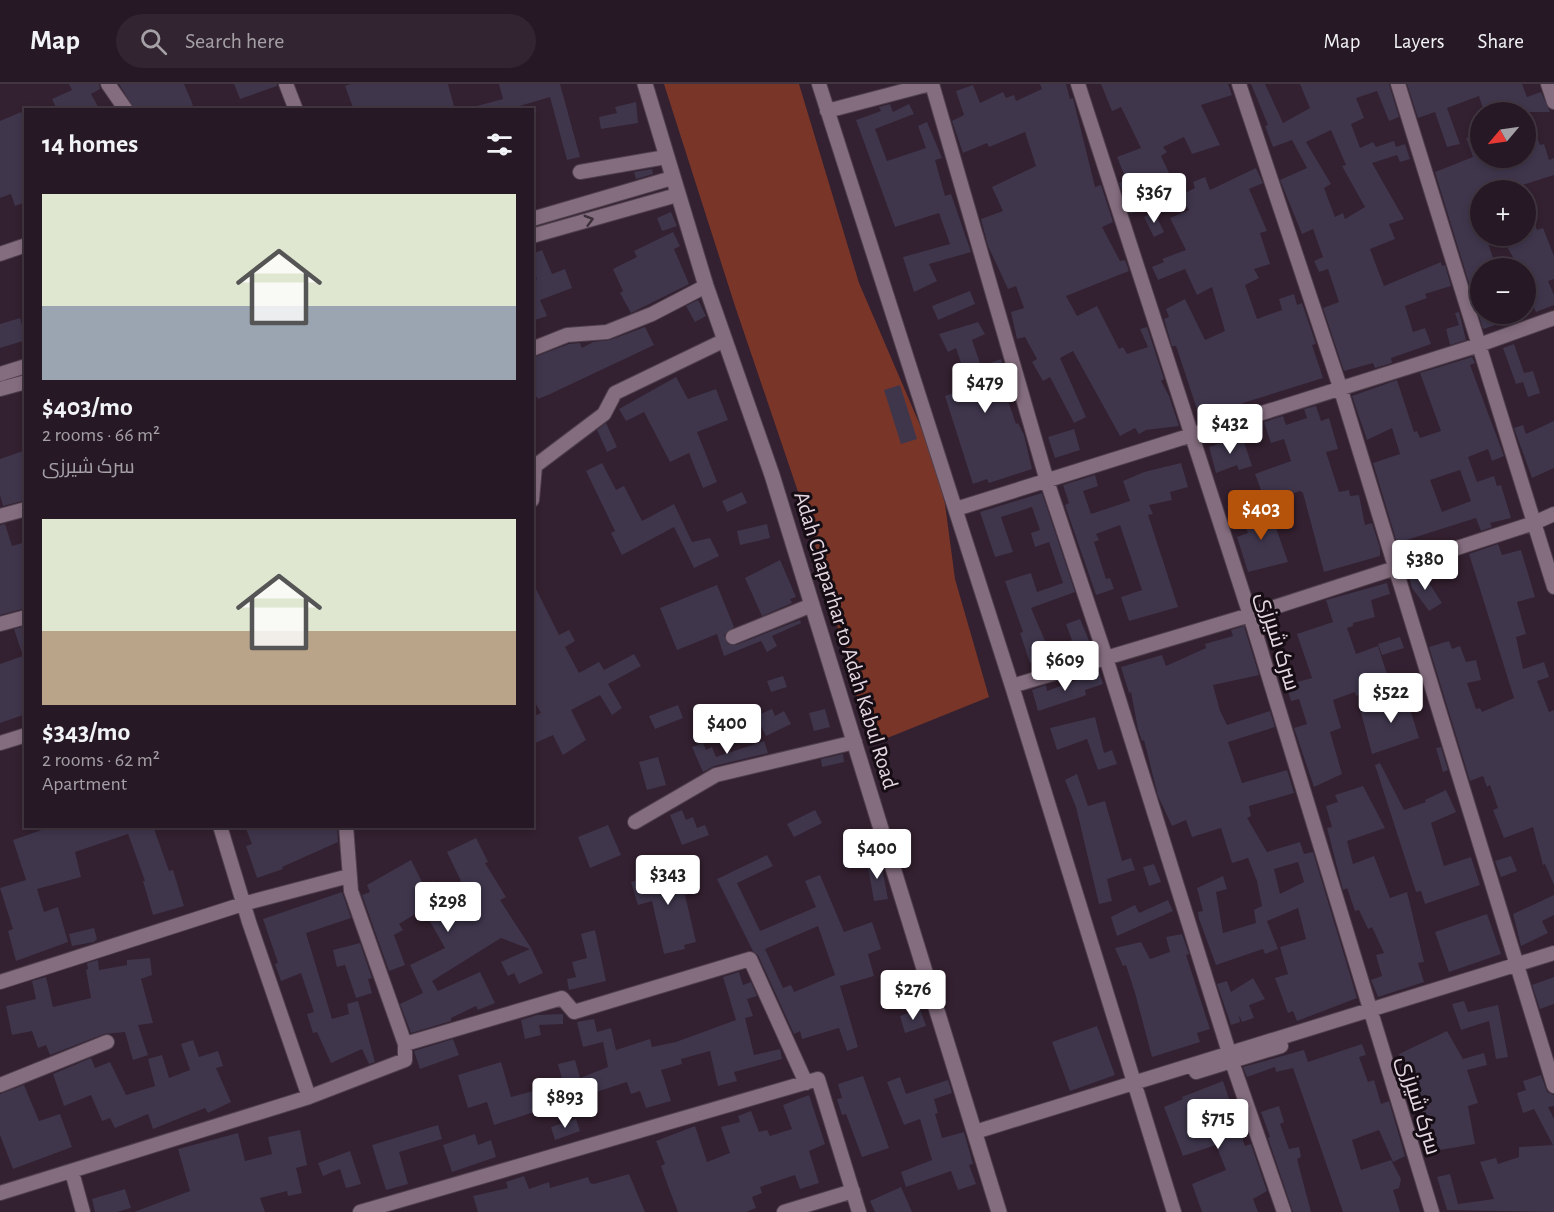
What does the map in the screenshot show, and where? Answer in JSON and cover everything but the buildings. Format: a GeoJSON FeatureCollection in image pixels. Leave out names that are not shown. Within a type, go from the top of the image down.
{"type":"FeatureCollection","features":[{"type":"Feature","properties":{"kind":"main road","name":"Adah Chaparhar to Adah Kabul Road"},"geometry":{"type":"LineString","coordinates":[[645,84],[706,286],[772,475],[999,1212]]}},
{"type":"Feature","properties":{"kind":"street"},"geometry":{"type":"LineString","coordinates":[[108,84],[125,108]]}},
{"type":"Feature","properties":{"kind":"street"},"geometry":{"type":"LineString","coordinates":[[286,84],[295,108]]}},
{"type":"Feature","properties":{"kind":"street"},"geometry":{"type":"LineString","coordinates":[[819,84],[1012,686],[1174,1212]]}},
{"type":"Feature","properties":{"kind":"street"},"geometry":{"type":"LineString","coordinates":[[827,111],[931,84],[1047,481],[1106,658],[1231,1057],[1284,1212]]}},
{"type":"Feature","properties":{"kind":"street","name":"سرک شیرزی"},"geometry":{"type":"LineString","coordinates":[[1078,84],[1250,615],[1432,1212]]}},
{"type":"Feature","properties":{"kind":"street"},"geometry":{"type":"LineString","coordinates":[[1239,84],[1340,387],[1554,1086]]}},
{"type":"Feature","properties":{"kind":"street"},"geometry":{"type":"LineString","coordinates":[[1398,84],[1554,587]]}},
{"type":"Feature","properties":{"kind":"street"},"geometry":{"type":"LineString","coordinates":[[1548,84],[1554,102]]}},
{"type":"Feature","properties":{"kind":"street"},"geometry":{"type":"LineString","coordinates":[[580,172],[666,157]]}},
{"type":"Feature","properties":{"kind":"street"},"geometry":{"type":"LineString","coordinates":[[534,218],[672,178]]}},
{"type":"Feature","properties":{"kind":"street"},"geometry":{"type":"LineString","coordinates":[[534,235],[677,195]]}},
{"type":"Feature","properties":{"kind":"street"},"geometry":{"type":"LineString","coordinates":[[0,254],[24,246]]}},
{"type":"Feature","properties":{"kind":"street"},"geometry":{"type":"LineString","coordinates":[[534,348],[567,335],[607,332],[652,314],[706,286]]}},
{"type":"Feature","properties":{"kind":"street"},"geometry":{"type":"LineString","coordinates":[[956,509],[1479,345],[1554,318]]}},
{"type":"Feature","properties":{"kind":"street"},"geometry":{"type":"LineString","coordinates":[[534,483],[536,466],[604,414],[615,393],[725,340]]}},
{"type":"Feature","properties":{"kind":"street"},"geometry":{"type":"LineString","coordinates":[[0,374],[24,367]]}},
{"type":"Feature","properties":{"kind":"street"},"geometry":{"type":"LineString","coordinates":[[0,389],[24,383]]}},
{"type":"Feature","properties":{"kind":"street"},"geometry":{"type":"LineString","coordinates":[[0,516],[24,510]]}},
{"type":"Feature","properties":{"kind":"street"},"geometry":{"type":"LineString","coordinates":[[1012,686],[1250,615],[1534,523],[1554,514]]}},
{"type":"Feature","properties":{"kind":"street"},"geometry":{"type":"LineString","coordinates":[[733,637],[812,605]]}},
{"type":"Feature","properties":{"kind":"street"},"geometry":{"type":"LineString","coordinates":[[0,624],[24,618]]}},
{"type":"Feature","properties":{"kind":"street"},"geometry":{"type":"LineString","coordinates":[[0,743],[24,736]]}},
{"type":"Feature","properties":{"kind":"street"},"geometry":{"type":"LineString","coordinates":[[634,822],[716,775],[855,742]]}},
{"type":"Feature","properties":{"kind":"street"},"geometry":{"type":"LineString","coordinates":[[221,828],[243,904],[309,1097]]}},
{"type":"Feature","properties":{"kind":"street"},"geometry":{"type":"LineString","coordinates":[[0,1193],[309,1097],[400,1063],[407,1056],[405,1044],[351,891],[346,828]]}},
{"type":"Feature","properties":{"kind":"street"},"geometry":{"type":"LineString","coordinates":[[0,982],[243,904],[349,876]]}},
{"type":"Feature","properties":{"kind":"street"},"geometry":{"type":"LineString","coordinates":[[976,1137],[1518,967],[1554,952]]}},
{"type":"Feature","properties":{"kind":"street"},"geometry":{"type":"LineString","coordinates":[[405,1044],[561,999],[574,1012],[750,959],[806,1083]]}},
{"type":"Feature","properties":{"kind":"street"},"geometry":{"type":"LineString","coordinates":[[1518,967],[1554,961]]}},
{"type":"Feature","properties":{"kind":"street"},"geometry":{"type":"LineString","coordinates":[[0,1085],[107,1042]]}},
{"type":"Feature","properties":{"kind":"street"},"geometry":{"type":"LineString","coordinates":[[360,1212],[386,1209],[818,1079],[859,1212]]}},
{"type":"Feature","properties":{"kind":"street"},"geometry":{"type":"LineString","coordinates":[[72,1172],[83,1212]]}},
{"type":"Feature","properties":{"kind":"street"},"geometry":{"type":"LineString","coordinates":[[784,1212],[853,1191]]}},
{"type":"Feature","properties":{"kind":"shaded area"},"geometry":{"type":"Polygon","coordinates":[[[664,84],[799,84],[859,283],[932,453],[945,504],[955,579],[989,697],[870,745],[811,530],[735,306],[664,84]]]}}]}
